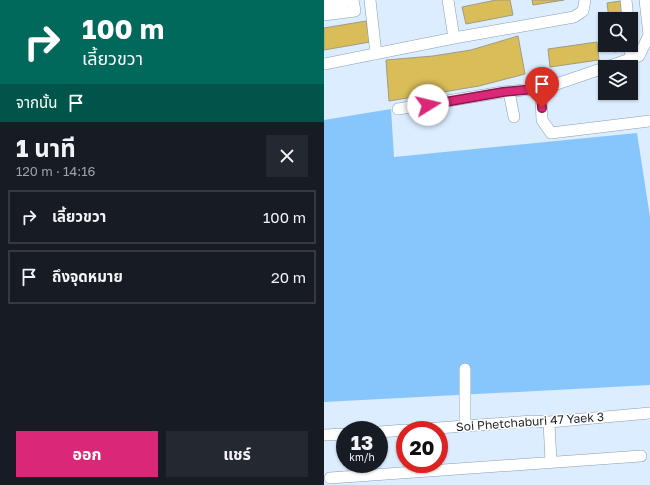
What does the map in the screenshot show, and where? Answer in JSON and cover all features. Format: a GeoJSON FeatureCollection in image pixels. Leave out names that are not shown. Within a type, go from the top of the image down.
{"type":"FeatureCollection","features":[{"type":"Feature","properties":{"kind":"street"},"geometry":{"type":"LineString","coordinates":[[324,4],[352,0],[355,11],[324,15]]}},
{"type":"Feature","properties":{"kind":"street"},"geometry":{"type":"LineString","coordinates":[[370,0],[376,54]]}},
{"type":"Feature","properties":{"kind":"street"},"geometry":{"type":"LineString","coordinates":[[448,0],[454,38]]}},
{"type":"Feature","properties":{"kind":"street"},"geometry":{"type":"LineString","coordinates":[[324,64],[454,38],[574,17],[583,11],[585,0]]}},
{"type":"Feature","properties":{"kind":"street"},"geometry":{"type":"LineString","coordinates":[[626,0],[627,12]]}},
{"type":"Feature","properties":{"kind":"street"},"geometry":{"type":"LineString","coordinates":[[398,110],[509,92],[546,88],[639,56],[649,35],[645,0]]}},
{"type":"Feature","properties":{"kind":"street"},"geometry":{"type":"LineString","coordinates":[[630,52],[631,59]]}},
{"type":"Feature","properties":{"kind":"street"},"geometry":{"type":"LineString","coordinates":[[546,88],[541,96],[542,120],[551,133],[650,121]]}},
{"type":"Feature","properties":{"kind":"street"},"geometry":{"type":"LineString","coordinates":[[509,92],[514,117]]}},
{"type":"Feature","properties":{"kind":"street"},"geometry":{"type":"LineString","coordinates":[[465,369],[465,426]]}},
{"type":"Feature","properties":{"kind":"street","name":"Soi Phetchaburi 47 Yaek 3"},"geometry":{"type":"LineString","coordinates":[[448,427],[533,421],[549,422],[650,413]]}},
{"type":"Feature","properties":{"kind":"street"},"geometry":{"type":"LineString","coordinates":[[549,422],[551,462]]}},
{"type":"Feature","properties":{"kind":"street"},"geometry":{"type":"LineString","coordinates":[[324,435],[336,434]]}},
{"type":"Feature","properties":{"kind":"street"},"geometry":{"type":"LineString","coordinates":[[448,467],[641,456]]}},
{"type":"Feature","properties":{"kind":"street"},"geometry":{"type":"LineString","coordinates":[[330,478],[396,471]]}},
{"type":"Feature","properties":{"kind":"shaded area"},"geometry":{"type":"Polygon","coordinates":[[[391,109],[394,157],[637,133],[650,217],[650,385],[324,402],[324,120],[391,109]]]}},
{"type":"Feature","properties":{"kind":"building"},"geometry":{"type":"Polygon","coordinates":[[[496,0],[510,0],[513,15],[466,24],[462,7],[496,0]]]}},
{"type":"Feature","properties":{"kind":"building"},"geometry":{"type":"Polygon","coordinates":[[[532,0],[564,0],[533,5],[532,0]]]}},
{"type":"Feature","properties":{"kind":"building"},"geometry":{"type":"Polygon","coordinates":[[[620,1],[622,12],[608,12],[607,3],[620,1]]]}},
{"type":"Feature","properties":{"kind":"building"},"geometry":{"type":"Polygon","coordinates":[[[366,21],[370,42],[324,50],[324,28],[366,21]]]}},
{"type":"Feature","properties":{"kind":"building"},"geometry":{"type":"Polygon","coordinates":[[[518,36],[525,74],[479,86],[389,101],[386,60],[433,56],[471,50],[518,36]]]}},
{"type":"Feature","properties":{"kind":"building"},"geometry":{"type":"Polygon","coordinates":[[[597,42],[599,60],[550,67],[548,49],[597,42]]]}},
{"type":"Feature","properties":{"kind":"route"},"geometry":{"type":"LineString","coordinates":[[428,105],[503,92],[546,88],[541,96],[542,108]]}}]}
